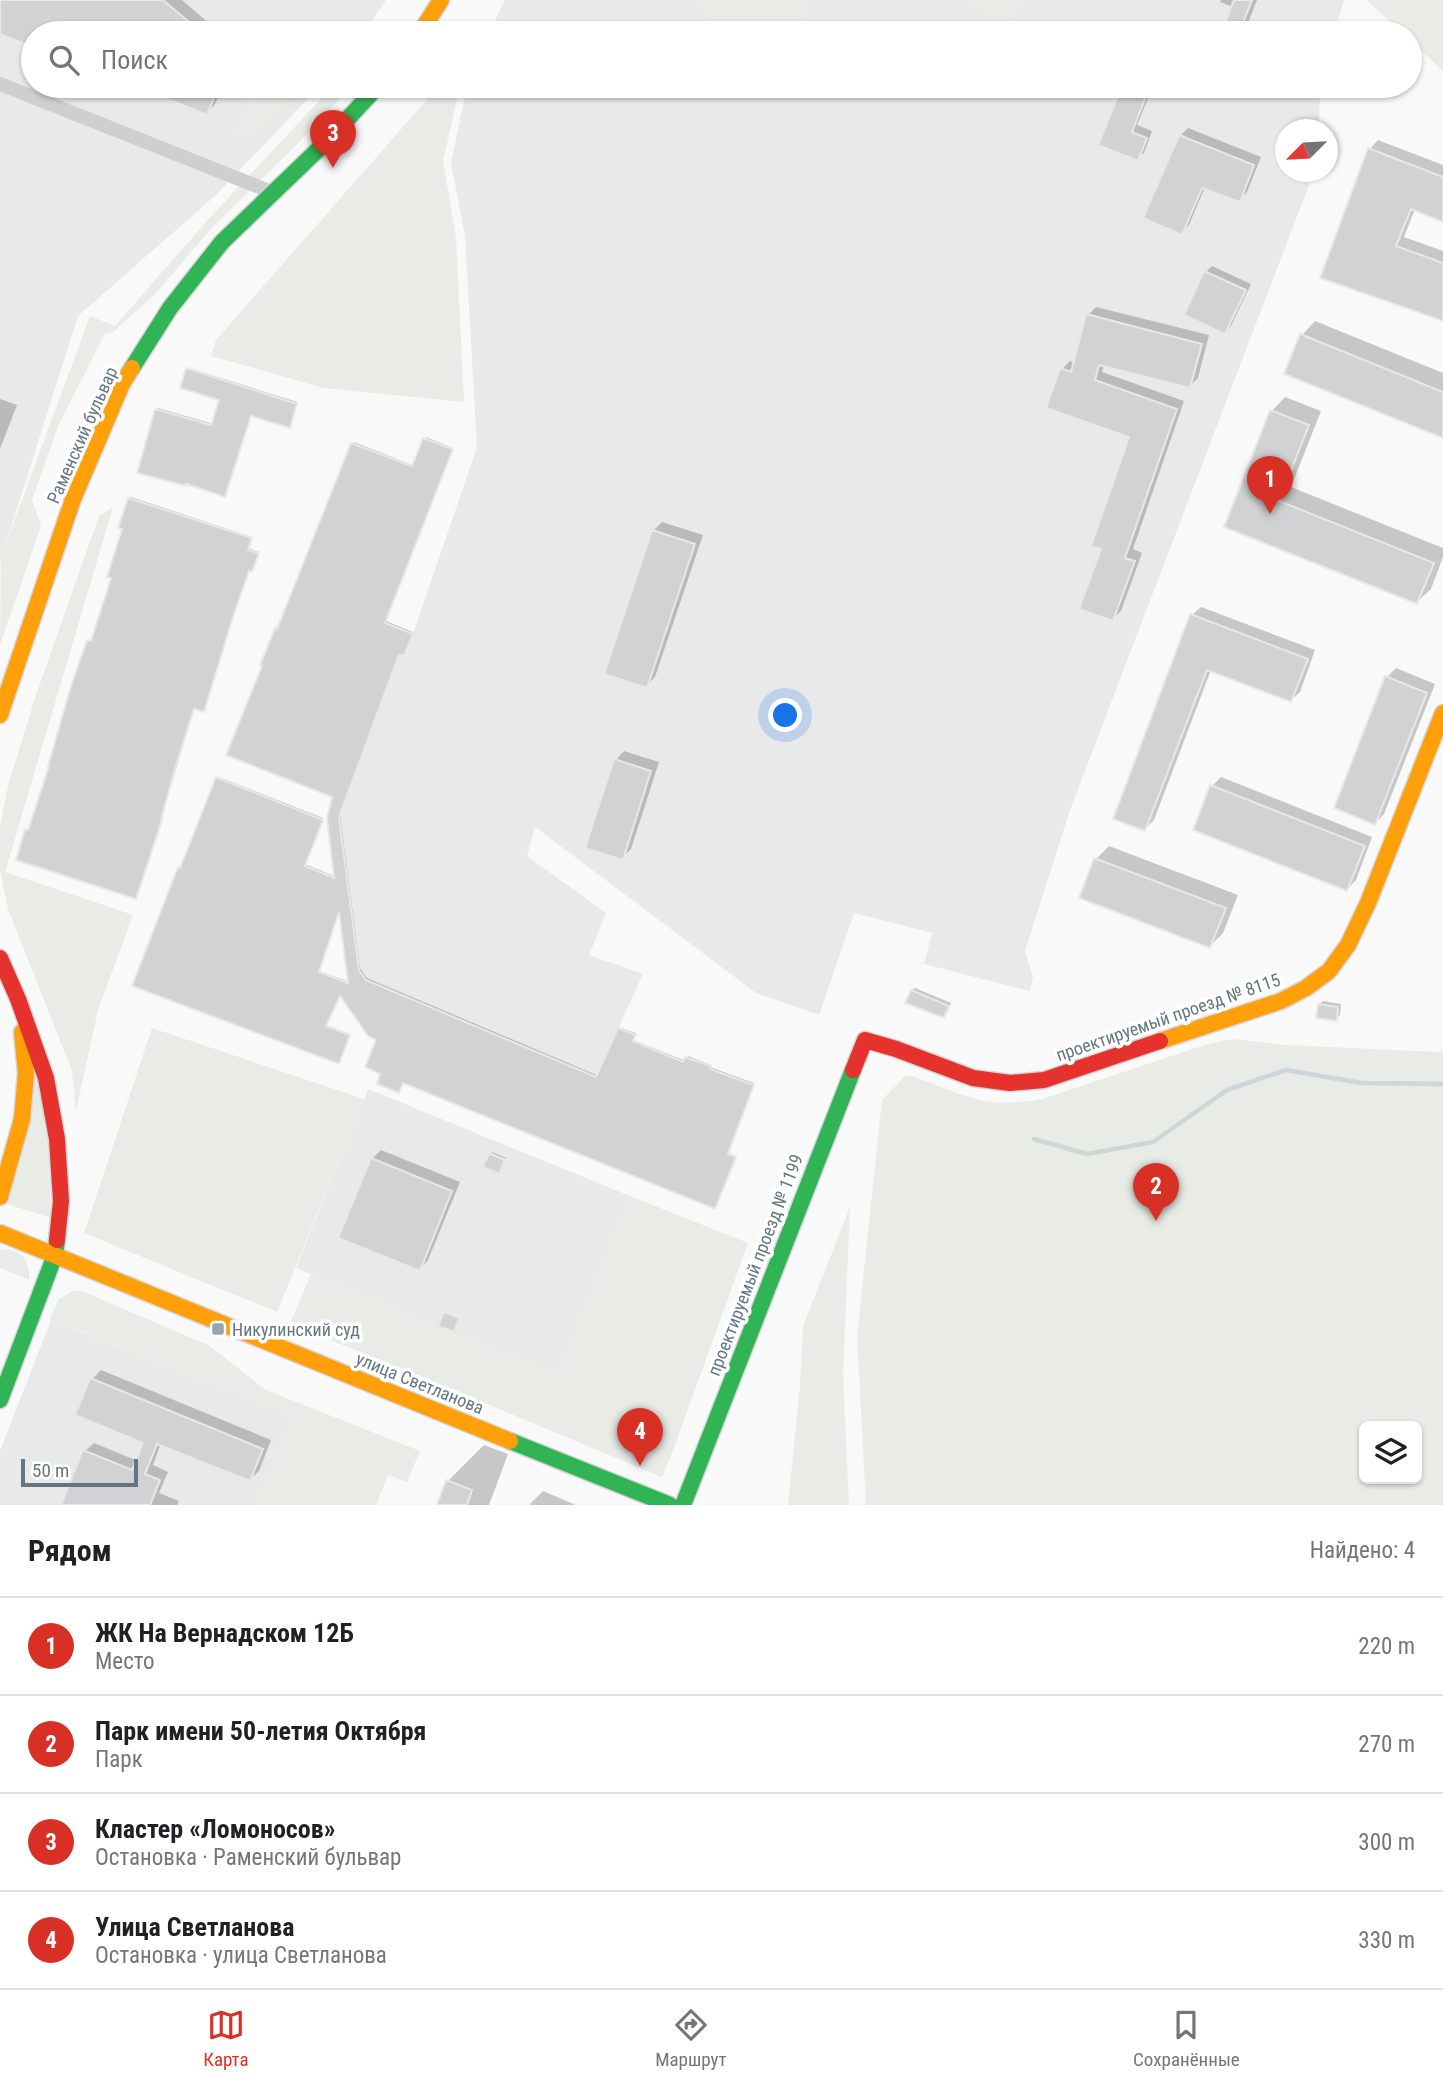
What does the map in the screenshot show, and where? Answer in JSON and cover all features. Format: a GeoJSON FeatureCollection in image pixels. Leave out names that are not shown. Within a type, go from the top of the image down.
{"type":"FeatureCollection","features":[{"type":"Feature","properties":{"kind":"street"},"geometry":{"type":"LineString","coordinates":[[428,21],[442,0]]}},
{"type":"Feature","properties":{"kind":"street"},"geometry":{"type":"LineString","coordinates":[[0,84],[21,92]]}},
{"type":"Feature","properties":{"kind":"street"},"geometry":{"type":"LineString","coordinates":[[36,98],[274,192]]}},
{"type":"Feature","properties":{"kind":"street","name":"Раменский бульвар"},"geometry":{"type":"LineString","coordinates":[[0,715],[73,499],[122,384],[170,308],[222,242],[328,141],[367,98]]}},
{"type":"Feature","properties":{"kind":"street","name":"проектируемый проезд № 8115"},"geometry":{"type":"LineString","coordinates":[[865,1040],[891,1046],[957,1073],[988,1082],[1014,1084],[1044,1080],[1281,1000],[1306,988],[1329,971],[1349,945],[1443,713]]}},
{"type":"Feature","properties":{"kind":"street"},"geometry":{"type":"LineString","coordinates":[[0,958],[47,1078],[57,1139],[61,1201],[55,1255],[0,1400]]}},
{"type":"Feature","properties":{"kind":"street"},"geometry":{"type":"LineString","coordinates":[[0,1197],[22,1119],[26,1073],[18,999]]}},
{"type":"Feature","properties":{"kind":"street","name":"проектируемый проезд № 1199"},"geometry":{"type":"LineString","coordinates":[[683,1505],[865,1040]]}},
{"type":"Feature","properties":{"kind":"street","name":"улица Светланова"},"geometry":{"type":"LineString","coordinates":[[0,1233],[670,1505]]}},
{"type":"Feature","properties":{"kind":"shaded area"},"geometry":{"type":"Polygon","coordinates":[[[0,0],[386,0],[371,21],[21,21],[21,98],[309,98],[216,195],[78,316],[0,562],[0,0]]]}},
{"type":"Feature","properties":{"kind":"shaded area"},"geometry":{"type":"Polygon","coordinates":[[[505,0],[1344,0],[1338,21],[495,21],[505,0]]]}},
{"type":"Feature","properties":{"kind":"shaded area"},"geometry":{"type":"Polygon","coordinates":[[[698,0],[813,0],[801,21],[711,21],[698,0]]]}},
{"type":"Feature","properties":{"kind":"shaded area"},"geometry":{"type":"Polygon","coordinates":[[[961,0],[1030,0],[1006,21],[961,0]]]}},
{"type":"Feature","properties":{"kind":"shaded area"},"geometry":{"type":"Polygon","coordinates":[[[1366,0],[1443,0],[1443,71],[1422,51],[1422,21],[1390,21],[1366,0]]]}},
{"type":"Feature","properties":{"kind":"shaded area"},"geometry":{"type":"Polygon","coordinates":[[[251,98],[289,98],[242,141],[234,137],[251,98]]]}},
{"type":"Feature","properties":{"kind":"shaded area"},"geometry":{"type":"Polygon","coordinates":[[[322,98],[340,98],[210,230],[155,294],[112,333],[105,334],[58,426],[32,500],[41,526],[0,645],[1,557],[90,316],[115,326],[205,223],[322,98]]]}},
{"type":"Feature","properties":{"kind":"shaded area"},"geometry":{"type":"Polygon","coordinates":[[[428,98],[457,98],[443,161],[456,238],[464,402],[323,388],[211,356],[216,340],[428,98]]]}},
{"type":"Feature","properties":{"kind":"shaded area"},"geometry":{"type":"Polygon","coordinates":[[[465,98],[1320,98],[1319,119],[1275,119],[1275,182],[1310,182],[1070,810],[1025,951],[1033,977],[1030,991],[924,964],[932,933],[854,913],[819,1015],[756,993],[535,827],[527,856],[606,913],[589,955],[643,974],[596,1077],[366,980],[359,970],[339,817],[399,655],[404,656],[413,634],[477,447],[465,236],[451,163],[465,98]]]}},
{"type":"Feature","properties":{"kind":"shaded area"},"geometry":{"type":"Polygon","coordinates":[[[113,507],[5,872],[133,915],[98,1010],[76,1111],[72,1071],[8,909],[0,870],[0,827],[8,786],[35,698],[99,516],[113,507]]]}},
{"type":"Feature","properties":{"kind":"shaded area"},"geometry":{"type":"Polygon","coordinates":[[[152,1028],[364,1099],[277,1312],[84,1233],[152,1028]]]}},
{"type":"Feature","properties":{"kind":"shaded area"},"geometry":{"type":"Polygon","coordinates":[[[1232,1039],[1285,1045],[1443,1051],[1443,1505],[866,1505],[857,1337],[882,1100],[906,1075],[986,1101],[1008,1103],[1042,1099],[1208,1044],[1232,1039]]]}},
{"type":"Feature","properties":{"kind":"shaded area"},"geometry":{"type":"Polygon","coordinates":[[[33,1074],[39,1076],[48,1139],[51,1218],[7,1204],[29,1125],[33,1074]]]}},
{"type":"Feature","properties":{"kind":"shaded area"},"geometry":{"type":"Polygon","coordinates":[[[368,1089],[630,1196],[558,1375],[296,1268],[368,1089]]]}},
{"type":"Feature","properties":{"kind":"shaded area"},"geometry":{"type":"Polygon","coordinates":[[[630,1196],[748,1243],[662,1477],[290,1324],[311,1274],[558,1375],[630,1196]]]}},
{"type":"Feature","properties":{"kind":"shaded area"},"geometry":{"type":"Polygon","coordinates":[[[850,1207],[843,1375],[849,1505],[788,1505],[803,1326],[850,1207]]]}},
{"type":"Feature","properties":{"kind":"shaded area"},"geometry":{"type":"Polygon","coordinates":[[[9,1249],[19,1253],[25,1260],[29,1269],[29,1280],[0,1268],[0,1250],[9,1249]]]}},
{"type":"Feature","properties":{"kind":"shaded area"},"geometry":{"type":"Polygon","coordinates":[[[72,1291],[82,1291],[208,1345],[266,1390],[420,1451],[407,1482],[388,1475],[376,1505],[258,1505],[293,1415],[50,1319],[58,1300],[72,1291]]]}},
{"type":"Feature","properties":{"kind":"shaded area"},"geometry":{"type":"Polygon","coordinates":[[[51,1320],[293,1415],[258,1505],[0,1505],[0,1451],[51,1320]]]}},
{"type":"Feature","properties":{"kind":"building"},"geometry":{"type":"Polygon","coordinates":[[[0,0],[163,0],[188,21],[21,21],[21,42],[0,34],[0,0]]]}},
{"type":"Feature","properties":{"kind":"building"},"geometry":{"type":"Polygon","coordinates":[[[1234,0],[1252,0],[1244,21],[1226,21],[1234,0]]]}},
{"type":"Feature","properties":{"kind":"building"},"geometry":{"type":"Polygon","coordinates":[[[165,98],[214,98],[207,115],[165,98]]]}},
{"type":"Feature","properties":{"kind":"building"},"geometry":{"type":"Polygon","coordinates":[[[1117,98],[1145,98],[1132,132],[1147,138],[1138,161],[1098,145],[1117,98]]]}},
{"type":"Feature","properties":{"kind":"building"},"geometry":{"type":"Polygon","coordinates":[[[1179,135],[1254,165],[1240,202],[1202,188],[1182,235],[1143,218],[1179,135]]]}},
{"type":"Feature","properties":{"kind":"building"},"geometry":{"type":"Polygon","coordinates":[[[1368,148],[1443,177],[1443,222],[1411,209],[1396,246],[1443,263],[1443,321],[1320,278],[1368,148]]]}},
{"type":"Feature","properties":{"kind":"building"},"geometry":{"type":"Polygon","coordinates":[[[1204,271],[1246,290],[1225,334],[1184,315],[1204,271]]]}},
{"type":"Feature","properties":{"kind":"building"},"geometry":{"type":"Polygon","coordinates":[[[1086,314],[1202,344],[1190,388],[1099,365],[1095,380],[1177,409],[1125,558],[1135,561],[1113,621],[1079,609],[1101,549],[1091,546],[1129,437],[1046,408],[1060,368],[1071,372],[1086,314]]]}},
{"type":"Feature","properties":{"kind":"building"},"geometry":{"type":"Polygon","coordinates":[[[1300,334],[1443,392],[1443,438],[1284,374],[1300,334]]]}},
{"type":"Feature","properties":{"kind":"building"},"geometry":{"type":"Polygon","coordinates":[[[186,368],[297,404],[290,428],[251,416],[225,497],[186,484],[137,473],[155,409],[211,425],[219,400],[180,388],[186,368]]]}},
{"type":"Feature","properties":{"kind":"building"},"geometry":{"type":"Polygon","coordinates":[[[1270,410],[1309,425],[1279,501],[1434,563],[1417,604],[1224,527],[1270,410]]]}},
{"type":"Feature","properties":{"kind":"building"},"geometry":{"type":"Polygon","coordinates":[[[423,438],[453,449],[385,623],[413,634],[404,656],[399,655],[339,817],[359,970],[366,980],[596,1077],[618,1028],[636,1035],[633,1041],[683,1062],[685,1057],[754,1085],[728,1154],[736,1157],[715,1209],[403,1083],[399,1093],[377,1084],[380,1074],[365,1067],[376,1040],[368,1036],[340,996],[326,1026],[350,1035],[339,1064],[132,986],[216,777],[323,820],[305,866],[334,878],[327,818],[332,797],[226,755],[351,443],[412,466],[423,438]],[[339,912],[319,972],[348,983],[339,912]]]}},
{"type":"Feature","properties":{"kind":"building"},"geometry":{"type":"Polygon","coordinates":[[[128,498],[252,538],[248,550],[259,553],[252,572],[249,571],[233,617],[204,712],[194,709],[136,899],[16,860],[49,766],[71,686],[87,640],[91,641],[111,578],[107,577],[122,529],[118,528],[128,498]]]}},
{"type":"Feature","properties":{"kind":"building"},"geometry":{"type":"Polygon","coordinates":[[[652,530],[695,544],[647,688],[604,674],[652,530]]]}},
{"type":"Feature","properties":{"kind":"building"},"geometry":{"type":"Polygon","coordinates":[[[1190,614],[1308,659],[1291,702],[1207,670],[1145,831],[1113,819],[1190,614]]]}},
{"type":"Feature","properties":{"kind":"building"},"geometry":{"type":"Polygon","coordinates":[[[1385,676],[1427,693],[1375,825],[1334,808],[1385,676]]]}},
{"type":"Feature","properties":{"kind":"building"},"geometry":{"type":"Polygon","coordinates":[[[614,759],[651,771],[623,860],[585,848],[614,759]]]}},
{"type":"Feature","properties":{"kind":"building"},"geometry":{"type":"Polygon","coordinates":[[[1210,785],[1365,846],[1347,891],[1193,830],[1210,785]]]}},
{"type":"Feature","properties":{"kind":"building"},"geometry":{"type":"Polygon","coordinates":[[[1094,858],[1226,908],[1210,948],[1079,898],[1094,858]]]}},
{"type":"Feature","properties":{"kind":"building"},"geometry":{"type":"Polygon","coordinates":[[[911,990],[949,1006],[944,1018],[905,1003],[911,990]]]}},
{"type":"Feature","properties":{"kind":"building"},"geometry":{"type":"Polygon","coordinates":[[[1318,1004],[1338,1007],[1337,1021],[1316,1018],[1318,1004]]]}},
{"type":"Feature","properties":{"kind":"building"},"geometry":{"type":"Polygon","coordinates":[[[489,1153],[505,1160],[499,1174],[483,1167],[489,1153]]]}},
{"type":"Feature","properties":{"kind":"building"},"geometry":{"type":"Polygon","coordinates":[[[371,1158],[452,1191],[420,1271],[338,1238],[371,1158]]]}},
{"type":"Feature","properties":{"kind":"building"},"geometry":{"type":"Polygon","coordinates":[[[444,1312],[459,1318],[454,1332],[438,1326],[444,1312]]]}},
{"type":"Feature","properties":{"kind":"building"},"geometry":{"type":"Polygon","coordinates":[[[90,1378],[263,1449],[250,1481],[157,1444],[145,1474],[160,1480],[150,1505],[61,1505],[83,1450],[132,1470],[143,1443],[75,1415],[90,1378]]]}},
{"type":"Feature","properties":{"kind":"building"},"geometry":{"type":"Polygon","coordinates":[[[446,1480],[472,1490],[467,1505],[437,1505],[446,1480]]]}},
{"type":"Feature","properties":{"kind":"waterway"},"geometry":{"type":"LineString","coordinates":[[1034,1139],[1087,1154],[1153,1142],[1227,1090],[1286,1070],[1362,1083],[1443,1084]]}},
{"type":"Feature","properties":{"kind":"traffic: fast"},"geometry":{"type":"LineString","coordinates":[[132,368],[170,308],[222,242],[328,140],[367,98]]}},
{"type":"Feature","properties":{"kind":"traffic: fast"},"geometry":{"type":"LineString","coordinates":[[683,1505],[853,1070]]}},
{"type":"Feature","properties":{"kind":"traffic: fast"},"geometry":{"type":"LineString","coordinates":[[0,1400],[55,1255],[57,1240]]}},
{"type":"Feature","properties":{"kind":"traffic: fast"},"geometry":{"type":"LineString","coordinates":[[510,1441],[670,1505]]}},
{"type":"Feature","properties":{"kind":"traffic: slow"},"geometry":{"type":"LineString","coordinates":[[428,21],[441,0]]}},
{"type":"Feature","properties":{"kind":"traffic: slow"},"geometry":{"type":"LineString","coordinates":[[0,715],[73,499],[122,384],[132,368]]}},
{"type":"Feature","properties":{"kind":"traffic: slow"},"geometry":{"type":"LineString","coordinates":[[1160,1041],[1281,1001],[1306,988],[1329,971],[1348,945],[1368,903],[1443,713]]}},
{"type":"Feature","properties":{"kind":"traffic: slow"},"geometry":{"type":"LineString","coordinates":[[0,1197],[22,1119],[26,1073],[22,1032]]}},
{"type":"Feature","properties":{"kind":"traffic: slow"},"geometry":{"type":"LineString","coordinates":[[0,1233],[510,1441]]}},
{"type":"Feature","properties":{"kind":"traffic: jam"},"geometry":{"type":"LineString","coordinates":[[0,958],[18,999],[46,1078],[57,1139],[61,1201],[57,1240]]}},
{"type":"Feature","properties":{"kind":"traffic: jam"},"geometry":{"type":"LineString","coordinates":[[853,1070],[865,1040],[973,1078],[1010,1083],[1044,1080],[1160,1041]]}},
{"type":"Feature","properties":{"kind":"place","name":"Кластер «Ломоносов»"},"geometry":{"type":"Point","coordinates":[333,168]}},
{"type":"Feature","properties":{"kind":"place","name":"ЖК На Вернадском 12Б"},"geometry":{"type":"Point","coordinates":[1270,514]}},
{"type":"Feature","properties":{"kind":"place","name":"Парк имени 50-летия Октября"},"geometry":{"type":"Point","coordinates":[1156,1221]}},
{"type":"Feature","properties":{"kind":"place","name":"Никулинский суд"},"geometry":{"type":"Point","coordinates":[218,1329]}},
{"type":"Feature","properties":{"kind":"place","name":"Улица Светланова"},"geometry":{"type":"Point","coordinates":[640,1466]}}]}
